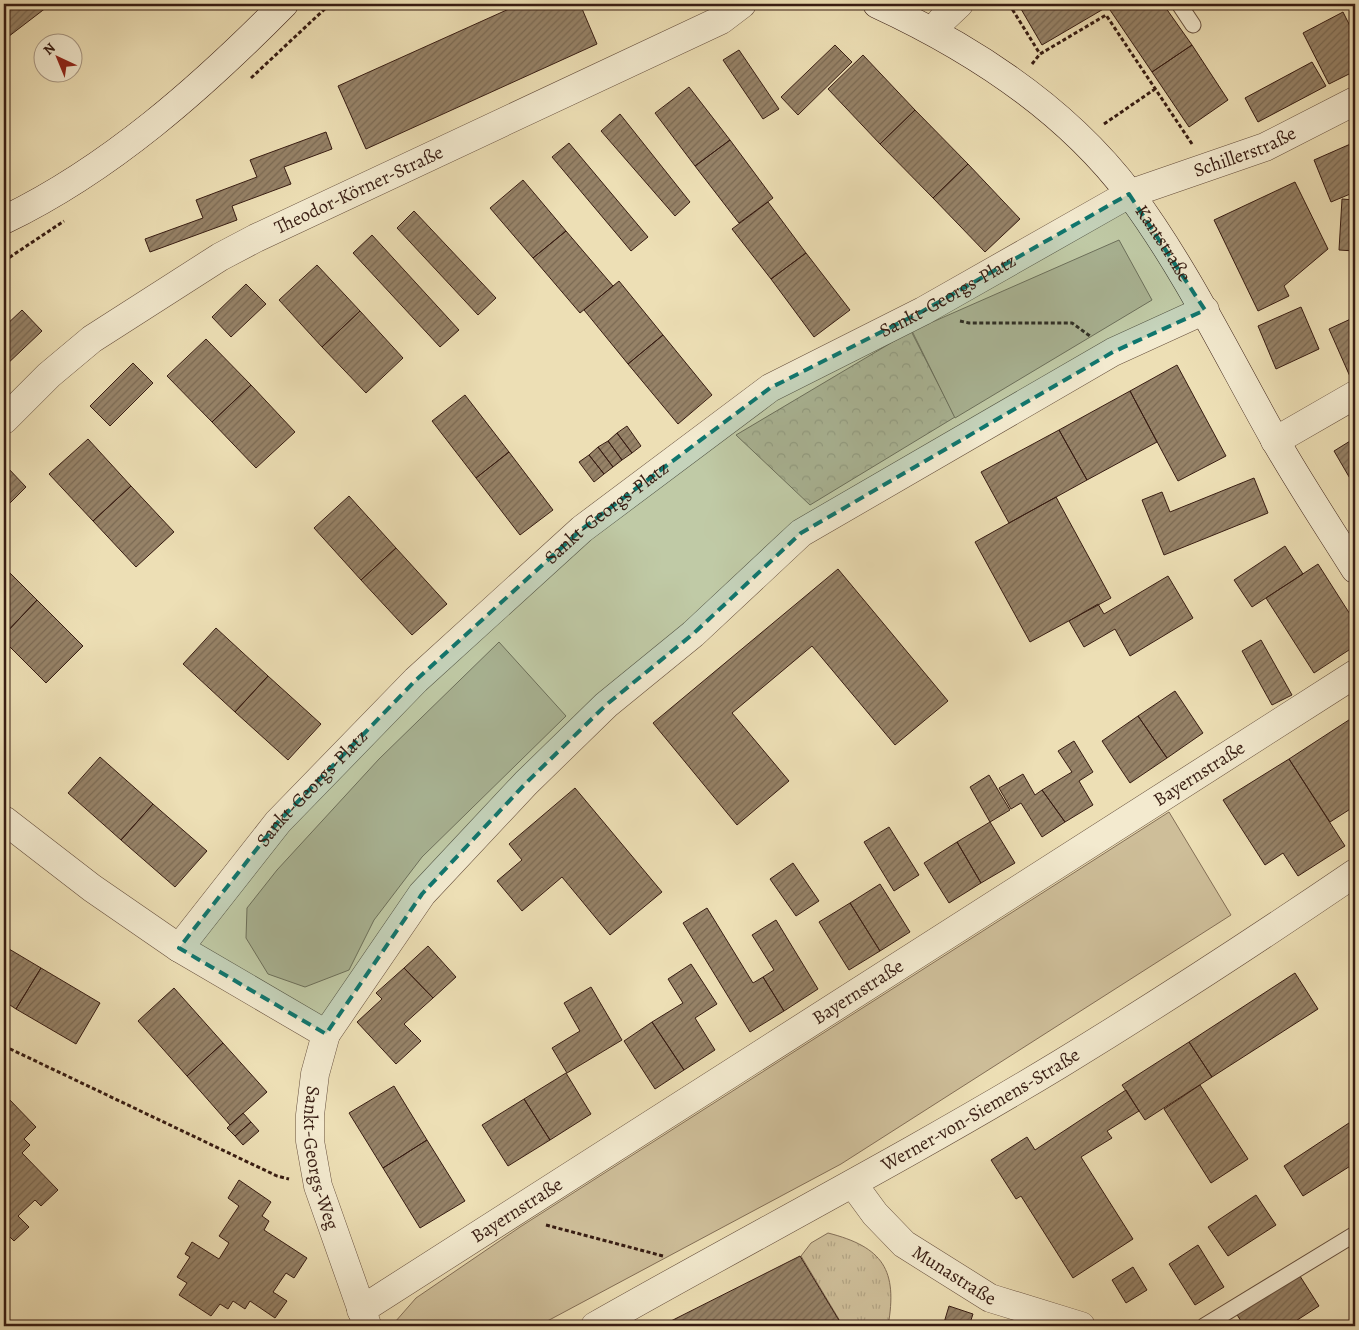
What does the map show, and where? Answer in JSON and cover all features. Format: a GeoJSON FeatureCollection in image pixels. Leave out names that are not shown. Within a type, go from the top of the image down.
{"type":"FeatureCollection","features":[{"type":"Feature","properties":{"kind":"street"},"geometry":{"type":"LineString","coordinates":[[4,220],[22,212],[122,148],[192,91],[284,4]]}},
{"type":"Feature","properties":{"kind":"street","name":"Theodor-Körner-Straße"},"geometry":{"type":"LineString","coordinates":[[4,420],[49,376],[92,339],[220,257],[256,238],[721,20],[742,4]]}},
{"type":"Feature","properties":{"kind":"street","name":"Kantstraße"},"geometry":{"type":"LineString","coordinates":[[877,4],[936,32],[973,54],[1015,83],[1082,141],[1129,194],[1205,310],[1275,441],[1355,569]]}},
{"type":"Feature","properties":{"kind":"street"},"geometry":{"type":"LineString","coordinates":[[936,32],[941,21],[958,4]]}},
{"type":"Feature","properties":{"kind":"street","name":"Schillerstraße"},"geometry":{"type":"LineString","coordinates":[[1129,194],[1265,147],[1355,101]]}},
{"type":"Feature","properties":{"kind":"street","name":"Sankt-Georgs-Platz"},"geometry":{"type":"LineString","coordinates":[[179,948],[278,822],[416,680],[582,528],[770,388],[923,312],[1129,194]]}},
{"type":"Feature","properties":{"kind":"street"},"geometry":{"type":"LineString","coordinates":[[4,820],[92,888],[179,948],[326,1034],[422,894],[526,783],[606,705],[693,634],[801,533],[1113,352],[1205,310]]}},
{"type":"Feature","properties":{"kind":"street"},"geometry":{"type":"LineString","coordinates":[[1275,441],[1355,395]]}},
{"type":"Feature","properties":{"kind":"street","name":"Bayernstraße"},"geometry":{"type":"LineString","coordinates":[[365,1318],[509,1214],[1355,674]]}},
{"type":"Feature","properties":{"kind":"street","name":"Werner-von-Siemens-Straße"},"geometry":{"type":"LineString","coordinates":[[595,1326],[700,1266],[853,1184],[1068,1059],[1193,981],[1355,873]]}},
{"type":"Feature","properties":{"kind":"street","name":"Sankt-Georgs-Weg"},"geometry":{"type":"LineString","coordinates":[[326,1034],[315,1074],[310,1115],[310,1141],[318,1186],[365,1318]]}},
{"type":"Feature","properties":{"kind":"street","name":"Munastraße"},"geometry":{"type":"LineString","coordinates":[[853,1184],[875,1214],[904,1244],[990,1298],[1081,1326]]}},
{"type":"Feature","properties":{"kind":"lane"},"geometry":{"type":"LineString","coordinates":[[1179,4],[1193,25]]}},
{"type":"Feature","properties":{"kind":"lane"},"geometry":{"type":"LineString","coordinates":[[1204,1326],[1355,1234]]}},
{"type":"Feature","properties":{"kind":"path"},"geometry":{"type":"LineString","coordinates":[[1009,4],[1040,54]]}},
{"type":"Feature","properties":{"kind":"path"},"geometry":{"type":"LineString","coordinates":[[1015,83],[1040,54],[1106,15],[1206,165],[1203,168]]}},
{"type":"Feature","properties":{"kind":"path"},"geometry":{"type":"LineString","coordinates":[[1082,141],[1155,89]]}},
{"type":"Feature","properties":{"kind":"path"},"geometry":{"type":"LineString","coordinates":[[923,312],[969,323],[1072,323],[1113,352]]}},
{"type":"Feature","properties":{"kind":"path"},"geometry":{"type":"LineString","coordinates":[[4,1046],[277,1176],[318,1186]]}},
{"type":"Feature","properties":{"kind":"path"},"geometry":{"type":"LineString","coordinates":[[509,1214],[700,1266]]}},
{"type":"Feature","properties":{"kind":"highlighted area"},"geometry":{"type":"Polygon","coordinates":[[[1129,194],[1205,310],[1113,352],[801,533],[693,634],[606,705],[526,783],[422,894],[326,1034],[179,948],[278,822],[416,680],[582,529],[770,388],[923,311],[1129,194]]]}},
{"type":"Feature","properties":{"kind":"green space"},"geometry":{"type":"Polygon","coordinates":[[[1119,240],[1152,300],[955,418],[912,331],[1119,240]]]}},
{"type":"Feature","properties":{"kind":"green space"},"geometry":{"type":"Polygon","coordinates":[[[911,331],[955,417],[810,505],[736,435],[911,331]]]}},
{"type":"Feature","properties":{"kind":"green space"},"geometry":{"type":"Polygon","coordinates":[[[499,642],[566,716],[422,857],[374,920],[349,970],[305,987],[268,974],[246,938],[247,908],[277,870],[379,759],[499,642]]]}},
{"type":"Feature","properties":{"kind":"green space"},"geometry":{"type":"Polygon","coordinates":[[[1169,812],[1231,915],[841,1164],[538,1326],[396,1326],[395,1322],[416,1298],[520,1227],[1169,812]]]}},
{"type":"Feature","properties":{"kind":"green space"},"geometry":{"type":"Polygon","coordinates":[[[828,1233],[862,1246],[874,1254],[882,1264],[888,1276],[891,1290],[888,1326],[832,1326],[840,1321],[801,1256],[811,1243],[828,1233]]]}},
{"type":"Feature","properties":{"kind":"building"},"geometry":{"type":"Polygon","coordinates":[[[4,4],[51,4],[4,40],[4,4]]]}},
{"type":"Feature","properties":{"kind":"building"},"geometry":{"type":"Polygon","coordinates":[[[520,4],[580,4],[597,44],[366,149],[338,86],[520,4]]]}},
{"type":"Feature","properties":{"kind":"building"},"geometry":{"type":"Polygon","coordinates":[[[1030,4],[1112,4],[1042,45],[1021,9],[1030,4]]]}},
{"type":"Feature","properties":{"kind":"building"},"geometry":{"type":"Polygon","coordinates":[[[1119,4],[1163,4],[1192,45],[1152,72],[1110,10],[1119,4]]]}},
{"type":"Feature","properties":{"kind":"building"},"geometry":{"type":"Polygon","coordinates":[[[1343,12],[1355,36],[1355,71],[1329,84],[1303,33],[1343,12]]]}},
{"type":"Feature","properties":{"kind":"building"},"geometry":{"type":"Polygon","coordinates":[[[835,45],[852,62],[798,115],[781,97],[835,45]]]}},
{"type":"Feature","properties":{"kind":"building"},"geometry":{"type":"Polygon","coordinates":[[[1192,45],[1228,100],[1189,127],[1152,72],[1192,45]]]}},
{"type":"Feature","properties":{"kind":"building"},"geometry":{"type":"Polygon","coordinates":[[[739,50],[779,109],[763,119],[723,60],[739,50]]]}},
{"type":"Feature","properties":{"kind":"building"},"geometry":{"type":"Polygon","coordinates":[[[863,55],[915,110],[880,144],[828,89],[863,55]]]}},
{"type":"Feature","properties":{"kind":"building"},"geometry":{"type":"Polygon","coordinates":[[[1312,62],[1326,86],[1258,122],[1245,98],[1312,62]]]}},
{"type":"Feature","properties":{"kind":"building"},"geometry":{"type":"Polygon","coordinates":[[[689,87],[730,140],[695,166],[655,113],[689,87]]]}},
{"type":"Feature","properties":{"kind":"building"},"geometry":{"type":"Polygon","coordinates":[[[915,110],[968,164],[933,198],[880,144],[915,110]]]}},
{"type":"Feature","properties":{"kind":"building"},"geometry":{"type":"Polygon","coordinates":[[[620,114],[690,202],[675,216],[601,131],[620,114]]]}},
{"type":"Feature","properties":{"kind":"building"},"geometry":{"type":"Polygon","coordinates":[[[326,132],[332,149],[284,167],[291,184],[232,206],[237,220],[150,252],[145,239],[203,218],[196,200],[257,177],[250,160],[326,132]]]}},
{"type":"Feature","properties":{"kind":"building"},"geometry":{"type":"Polygon","coordinates":[[[730,140],[773,198],[739,223],[695,166],[730,140]]]}},
{"type":"Feature","properties":{"kind":"building"},"geometry":{"type":"Polygon","coordinates":[[[1355,142],[1355,192],[1331,202],[1314,160],[1355,142]]]}},
{"type":"Feature","properties":{"kind":"building"},"geometry":{"type":"Polygon","coordinates":[[[569,143],[648,237],[631,251],[552,157],[569,143]]]}},
{"type":"Feature","properties":{"kind":"building"},"geometry":{"type":"Polygon","coordinates":[[[968,164],[1020,219],[985,252],[933,198],[968,164]]]}},
{"type":"Feature","properties":{"kind":"building"},"geometry":{"type":"Polygon","coordinates":[[[523,180],[566,231],[533,258],[490,208],[523,180]]]}},
{"type":"Feature","properties":{"kind":"building"},"geometry":{"type":"Polygon","coordinates":[[[1295,182],[1328,249],[1284,286],[1289,296],[1258,311],[1214,220],[1295,182]]]}},
{"type":"Feature","properties":{"kind":"building"},"geometry":{"type":"Polygon","coordinates":[[[1342,199],[1355,200],[1355,251],[1339,250],[1342,199]]]}},
{"type":"Feature","properties":{"kind":"building"},"geometry":{"type":"Polygon","coordinates":[[[768,202],[806,253],[771,279],[732,229],[768,202]]]}},
{"type":"Feature","properties":{"kind":"building"},"geometry":{"type":"Polygon","coordinates":[[[414,211],[496,298],[478,315],[397,228],[414,211]]]}},
{"type":"Feature","properties":{"kind":"building"},"geometry":{"type":"Polygon","coordinates":[[[566,231],[613,286],[580,313],[533,258],[566,231]]]}},
{"type":"Feature","properties":{"kind":"building"},"geometry":{"type":"Polygon","coordinates":[[[372,235],[459,330],[440,347],[353,253],[372,235]]]}},
{"type":"Feature","properties":{"kind":"building"},"geometry":{"type":"Polygon","coordinates":[[[806,253],[850,310],[814,337],[771,279],[806,253]]]}},
{"type":"Feature","properties":{"kind":"building"},"geometry":{"type":"Polygon","coordinates":[[[317,265],[360,311],[322,347],[279,300],[317,265]]]}},
{"type":"Feature","properties":{"kind":"building"},"geometry":{"type":"Polygon","coordinates":[[[619,281],[663,335],[628,364],[584,310],[619,281]]]}},
{"type":"Feature","properties":{"kind":"building"},"geometry":{"type":"Polygon","coordinates":[[[246,284],[266,304],[231,337],[212,317],[246,284]]]}},
{"type":"Feature","properties":{"kind":"building"},"geometry":{"type":"Polygon","coordinates":[[[1301,307],[1319,349],[1276,369],[1258,326],[1301,307]]]}},
{"type":"Feature","properties":{"kind":"building"},"geometry":{"type":"Polygon","coordinates":[[[22,310],[42,331],[4,367],[4,327],[22,310]]]}},
{"type":"Feature","properties":{"kind":"building"},"geometry":{"type":"Polygon","coordinates":[[[360,311],[403,358],[366,393],[322,347],[360,311]]]}},
{"type":"Feature","properties":{"kind":"building"},"geometry":{"type":"Polygon","coordinates":[[[1355,317],[1355,380],[1352,381],[1329,329],[1355,317]]]}},
{"type":"Feature","properties":{"kind":"building"},"geometry":{"type":"Polygon","coordinates":[[[663,335],[712,395],[678,424],[628,364],[663,335]]]}},
{"type":"Feature","properties":{"kind":"building"},"geometry":{"type":"Polygon","coordinates":[[[206,339],[251,385],[212,422],[167,376],[206,339]]]}},
{"type":"Feature","properties":{"kind":"building"},"geometry":{"type":"Polygon","coordinates":[[[133,363],[153,383],[110,426],[90,406],[133,363]]]}},
{"type":"Feature","properties":{"kind":"building"},"geometry":{"type":"Polygon","coordinates":[[[1177,365],[1226,456],[1178,481],[1130,391],[1177,365]]]}},
{"type":"Feature","properties":{"kind":"building"},"geometry":{"type":"Polygon","coordinates":[[[251,385],[295,432],[256,468],[212,422],[251,385]]]}},
{"type":"Feature","properties":{"kind":"building"},"geometry":{"type":"Polygon","coordinates":[[[1130,391],[1157,442],[1087,480],[1059,430],[1130,391]]]}},
{"type":"Feature","properties":{"kind":"building"},"geometry":{"type":"Polygon","coordinates":[[[465,395],[509,452],[476,478],[432,421],[465,395]]]}},
{"type":"Feature","properties":{"kind":"building"},"geometry":{"type":"Polygon","coordinates":[[[627,426],[641,446],[632,453],[617,433],[627,426]]]}},
{"type":"Feature","properties":{"kind":"building"},"geometry":{"type":"Polygon","coordinates":[[[1059,430],[1087,480],[1009,523],[981,472],[1059,430]]]}},
{"type":"Feature","properties":{"kind":"building"},"geometry":{"type":"Polygon","coordinates":[[[617,433],[632,453],[622,460],[608,441],[617,433]]]}},
{"type":"Feature","properties":{"kind":"building"},"geometry":{"type":"Polygon","coordinates":[[[1355,438],[1355,487],[1334,451],[1355,438]]]}},
{"type":"Feature","properties":{"kind":"building"},"geometry":{"type":"Polygon","coordinates":[[[88,439],[131,486],[93,521],[49,474],[88,439]]]}},
{"type":"Feature","properties":{"kind":"building"},"geometry":{"type":"Polygon","coordinates":[[[608,441],[622,460],[613,467],[598,447],[608,441]]]}},
{"type":"Feature","properties":{"kind":"building"},"geometry":{"type":"Polygon","coordinates":[[[598,447],[613,467],[604,474],[589,455],[598,447]]]}},
{"type":"Feature","properties":{"kind":"building"},"geometry":{"type":"Polygon","coordinates":[[[509,452],[553,510],[520,535],[476,478],[509,452]]]}},
{"type":"Feature","properties":{"kind":"building"},"geometry":{"type":"Polygon","coordinates":[[[589,455],[604,474],[594,482],[579,462],[589,455]]]}},
{"type":"Feature","properties":{"kind":"building"},"geometry":{"type":"Polygon","coordinates":[[[7,467],[26,487],[4,509],[4,471],[7,467]]]}},
{"type":"Feature","properties":{"kind":"building"},"geometry":{"type":"Polygon","coordinates":[[[1254,478],[1268,513],[1164,555],[1142,500],[1162,492],[1170,512],[1254,478]]]}},
{"type":"Feature","properties":{"kind":"building"},"geometry":{"type":"Polygon","coordinates":[[[131,486],[174,532],[136,567],[93,521],[131,486]]]}},
{"type":"Feature","properties":{"kind":"building"},"geometry":{"type":"Polygon","coordinates":[[[349,496],[396,548],[361,580],[314,528],[349,496]]]}},
{"type":"Feature","properties":{"kind":"building"},"geometry":{"type":"Polygon","coordinates":[[[1056,497],[1111,598],[1030,642],[975,542],[1056,497]]]}},
{"type":"Feature","properties":{"kind":"building"},"geometry":{"type":"Polygon","coordinates":[[[1285,546],[1303,574],[1252,607],[1234,580],[1285,546]]]}},
{"type":"Feature","properties":{"kind":"building"},"geometry":{"type":"Polygon","coordinates":[[[396,548],[447,604],[412,635],[361,580],[396,548]]]}},
{"type":"Feature","properties":{"kind":"building"},"geometry":{"type":"Polygon","coordinates":[[[1318,564],[1355,622],[1355,646],[1314,673],[1266,598],[1318,564]]]}},
{"type":"Feature","properties":{"kind":"building"},"geometry":{"type":"Polygon","coordinates":[[[4,567],[37,600],[4,635],[4,567]]]}},
{"type":"Feature","properties":{"kind":"building"},"geometry":{"type":"Polygon","coordinates":[[[838,569],[948,701],[895,745],[812,646],[732,713],[789,781],[737,825],[653,723],[838,569]]]}},
{"type":"Feature","properties":{"kind":"building"},"geometry":{"type":"Polygon","coordinates":[[[1168,576],[1193,618],[1130,656],[1115,629],[1084,647],[1069,621],[1098,604],[1104,614],[1168,576]]]}},
{"type":"Feature","properties":{"kind":"building"},"geometry":{"type":"Polygon","coordinates":[[[37,600],[83,646],[46,683],[4,641],[4,635],[37,600]]]}},
{"type":"Feature","properties":{"kind":"building"},"geometry":{"type":"Polygon","coordinates":[[[216,628],[268,676],[235,712],[183,664],[216,628]]]}},
{"type":"Feature","properties":{"kind":"building"},"geometry":{"type":"Polygon","coordinates":[[[1261,640],[1292,695],[1272,705],[1242,651],[1261,640]]]}},
{"type":"Feature","properties":{"kind":"building"},"geometry":{"type":"Polygon","coordinates":[[[268,676],[321,724],[288,760],[235,712],[268,676]]]}},
{"type":"Feature","properties":{"kind":"building"},"geometry":{"type":"Polygon","coordinates":[[[1175,691],[1203,733],[1167,758],[1138,716],[1175,691]]]}},
{"type":"Feature","properties":{"kind":"building"},"geometry":{"type":"Polygon","coordinates":[[[1138,716],[1167,758],[1130,783],[1102,741],[1138,716]]]}},
{"type":"Feature","properties":{"kind":"building"},"geometry":{"type":"Polygon","coordinates":[[[1355,716],[1355,806],[1330,822],[1289,759],[1355,716]]]}},
{"type":"Feature","properties":{"kind":"building"},"geometry":{"type":"Polygon","coordinates":[[[1074,741],[1093,772],[1079,781],[1093,805],[1065,822],[1042,790],[1072,772],[1058,751],[1074,741]]]}},
{"type":"Feature","properties":{"kind":"building"},"geometry":{"type":"Polygon","coordinates":[[[100,757],[153,804],[121,840],[68,793],[100,757]]]}},
{"type":"Feature","properties":{"kind":"building"},"geometry":{"type":"Polygon","coordinates":[[[1289,759],[1345,846],[1298,876],[1283,853],[1265,865],[1223,800],[1289,759]]]}},
{"type":"Feature","properties":{"kind":"building"},"geometry":{"type":"Polygon","coordinates":[[[1023,774],[1035,795],[1042,790],[1065,822],[1042,837],[1021,803],[1011,809],[999,788],[1023,774]]]}},
{"type":"Feature","properties":{"kind":"building"},"geometry":{"type":"Polygon","coordinates":[[[989,775],[1010,810],[990,822],[970,787],[989,775]]]}},
{"type":"Feature","properties":{"kind":"building"},"geometry":{"type":"Polygon","coordinates":[[[575,788],[662,892],[610,935],[562,877],[522,911],[497,881],[522,860],[509,844],[575,788]]]}},
{"type":"Feature","properties":{"kind":"building"},"geometry":{"type":"Polygon","coordinates":[[[153,804],[207,851],[175,887],[121,840],[153,804]]]}},
{"type":"Feature","properties":{"kind":"building"},"geometry":{"type":"Polygon","coordinates":[[[990,822],[1015,863],[981,883],[957,842],[990,822]]]}},
{"type":"Feature","properties":{"kind":"building"},"geometry":{"type":"Polygon","coordinates":[[[889,827],[919,875],[894,891],[864,842],[889,827]]]}},
{"type":"Feature","properties":{"kind":"building"},"geometry":{"type":"Polygon","coordinates":[[[957,842],[981,883],[949,903],[924,863],[957,842]]]}},
{"type":"Feature","properties":{"kind":"building"},"geometry":{"type":"Polygon","coordinates":[[[793,863],[819,901],[796,916],[770,879],[793,863]]]}},
{"type":"Feature","properties":{"kind":"building"},"geometry":{"type":"Polygon","coordinates":[[[880,884],[910,932],[880,951],[850,903],[880,884]]]}},
{"type":"Feature","properties":{"kind":"building"},"geometry":{"type":"Polygon","coordinates":[[[850,903],[880,951],[849,970],[819,922],[850,903]]]}},
{"type":"Feature","properties":{"kind":"building"},"geometry":{"type":"Polygon","coordinates":[[[707,908],[753,983],[763,977],[784,1011],[750,1032],[683,923],[707,908]]]}},
{"type":"Feature","properties":{"kind":"building"},"geometry":{"type":"Polygon","coordinates":[[[776,920],[818,989],[784,1011],[763,977],[774,970],[752,935],[776,920]]]}},
{"type":"Feature","properties":{"kind":"building"},"geometry":{"type":"Polygon","coordinates":[[[4,946],[41,968],[16,1009],[4,1001],[4,946]]]}},
{"type":"Feature","properties":{"kind":"building"},"geometry":{"type":"Polygon","coordinates":[[[428,946],[456,977],[433,998],[404,968],[428,946]]]}},
{"type":"Feature","properties":{"kind":"building"},"geometry":{"type":"Polygon","coordinates":[[[691,964],[717,1004],[695,1018],[715,1050],[684,1070],[652,1022],[683,1003],[668,979],[691,964]]]}},
{"type":"Feature","properties":{"kind":"building"},"geometry":{"type":"Polygon","coordinates":[[[41,968],[100,1003],[76,1044],[16,1009],[41,968]]]}},
{"type":"Feature","properties":{"kind":"building"},"geometry":{"type":"Polygon","coordinates":[[[404,968],[433,998],[404,1024],[421,1041],[396,1064],[357,1022],[382,999],[376,993],[404,968]]]}},
{"type":"Feature","properties":{"kind":"building"},"geometry":{"type":"Polygon","coordinates":[[[1295,973],[1318,1009],[1212,1077],[1189,1042],[1295,973]]]}},
{"type":"Feature","properties":{"kind":"building"},"geometry":{"type":"Polygon","coordinates":[[[591,987],[622,1040],[567,1073],[552,1048],[580,1031],[564,1003],[591,987]]]}},
{"type":"Feature","properties":{"kind":"building"},"geometry":{"type":"Polygon","coordinates":[[[174,988],[223,1043],[187,1076],[138,1021],[174,988]]]}},
{"type":"Feature","properties":{"kind":"building"},"geometry":{"type":"Polygon","coordinates":[[[652,1022],[684,1070],[655,1089],[624,1041],[652,1022]]]}},
{"type":"Feature","properties":{"kind":"building"},"geometry":{"type":"Polygon","coordinates":[[[1189,1042],[1212,1077],[1145,1120],[1122,1085],[1189,1042]]]}},
{"type":"Feature","properties":{"kind":"building"},"geometry":{"type":"Polygon","coordinates":[[[223,1043],[267,1092],[230,1125],[187,1076],[223,1043]]]}},
{"type":"Feature","properties":{"kind":"building"},"geometry":{"type":"Polygon","coordinates":[[[566,1073],[591,1114],[550,1140],[524,1099],[566,1073]]]}},
{"type":"Feature","properties":{"kind":"building"},"geometry":{"type":"Polygon","coordinates":[[[1200,1085],[1248,1159],[1211,1183],[1164,1109],[1200,1085]]]}},
{"type":"Feature","properties":{"kind":"building"},"geometry":{"type":"Polygon","coordinates":[[[394,1086],[427,1140],[383,1168],[349,1113],[394,1086]]]}},
{"type":"Feature","properties":{"kind":"building"},"geometry":{"type":"Polygon","coordinates":[[[1126,1090],[1139,1111],[1107,1131],[1112,1138],[1081,1157],[1133,1239],[1073,1278],[1021,1196],[1016,1199],[991,1160],[1027,1137],[1035,1150],[1126,1090]]]}},
{"type":"Feature","properties":{"kind":"building"},"geometry":{"type":"Polygon","coordinates":[[[9,1099],[36,1127],[24,1139],[30,1145],[22,1153],[58,1190],[41,1206],[35,1200],[18,1216],[29,1227],[14,1241],[4,1231],[4,1104],[9,1099]]]}},
{"type":"Feature","properties":{"kind":"building"},"geometry":{"type":"Polygon","coordinates":[[[524,1099],[550,1140],[508,1166],[482,1125],[524,1099]]]}},
{"type":"Feature","properties":{"kind":"building"},"geometry":{"type":"Polygon","coordinates":[[[243,1113],[251,1122],[235,1136],[227,1128],[243,1113]]]}},
{"type":"Feature","properties":{"kind":"building"},"geometry":{"type":"Polygon","coordinates":[[[1355,1119],[1355,1163],[1303,1196],[1284,1166],[1355,1119]]]}},
{"type":"Feature","properties":{"kind":"building"},"geometry":{"type":"Polygon","coordinates":[[[251,1122],[259,1131],[243,1145],[235,1136],[251,1122]]]}},
{"type":"Feature","properties":{"kind":"building"},"geometry":{"type":"Polygon","coordinates":[[[427,1140],[465,1201],[420,1228],[383,1168],[427,1140]]]}},
{"type":"Feature","properties":{"kind":"building"},"geometry":{"type":"Polygon","coordinates":[[[239,1180],[271,1202],[262,1216],[269,1221],[264,1230],[307,1258],[294,1278],[286,1273],[273,1292],[287,1301],[275,1318],[250,1301],[245,1309],[233,1301],[228,1309],[220,1304],[211,1316],[179,1295],[187,1283],[177,1277],[190,1257],[185,1254],[192,1242],[219,1259],[229,1243],[219,1236],[239,1206],[228,1198],[239,1180]]]}},
{"type":"Feature","properties":{"kind":"building"},"geometry":{"type":"Polygon","coordinates":[[[1256,1195],[1276,1225],[1228,1256],[1208,1227],[1256,1195]]]}},
{"type":"Feature","properties":{"kind":"building"},"geometry":{"type":"Polygon","coordinates":[[[1198,1245],[1224,1287],[1195,1305],[1169,1264],[1198,1245]]]}},
{"type":"Feature","properties":{"kind":"building"},"geometry":{"type":"Polygon","coordinates":[[[800,1256],[840,1322],[831,1326],[661,1326],[800,1256]]]}},
{"type":"Feature","properties":{"kind":"building"},"geometry":{"type":"Polygon","coordinates":[[[1133,1267],[1147,1290],[1126,1303],[1112,1280],[1133,1267]]]}},
{"type":"Feature","properties":{"kind":"building"},"geometry":{"type":"Polygon","coordinates":[[[1298,1273],[1319,1306],[1288,1326],[1244,1326],[1236,1313],[1298,1273]]]}},
{"type":"Feature","properties":{"kind":"building"},"geometry":{"type":"Polygon","coordinates":[[[949,1306],[973,1314],[969,1326],[943,1326],[949,1306]]]}}]}
